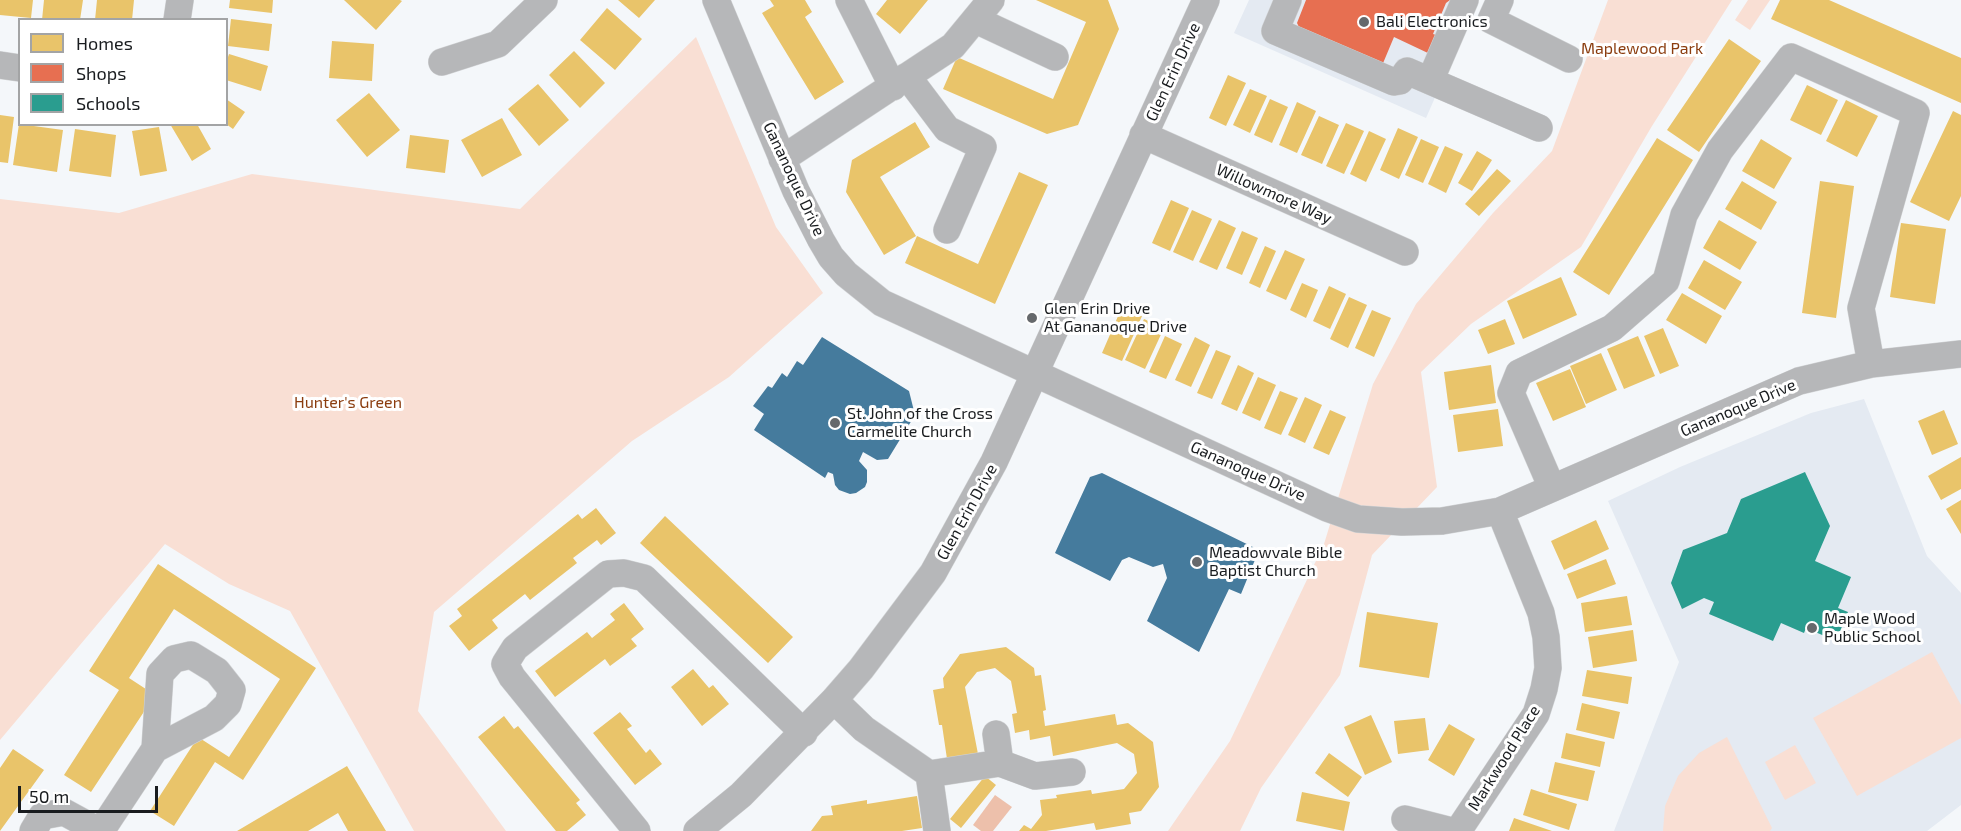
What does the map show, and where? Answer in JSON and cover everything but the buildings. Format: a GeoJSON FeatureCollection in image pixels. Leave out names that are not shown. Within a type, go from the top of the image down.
{"type":"FeatureCollection","features":[{"type":"Feature","properties":{"kind":"street"},"geometry":{"type":"LineString","coordinates":[[177,18],[180,0]]}},
{"type":"Feature","properties":{"kind":"street"},"geometry":{"type":"LineString","coordinates":[[442,62],[498,44],[544,0]]}},
{"type":"Feature","properties":{"kind":"street","name":"Gananoque Drive"},"geometry":{"type":"LineString","coordinates":[[716,0],[796,191],[831,257],[846,274],[882,303],[1327,508],[1358,519],[1402,522],[1442,521],[1500,511],[1799,381],[1870,364],[1961,354]]}},
{"type":"Feature","properties":{"kind":"street"},"geometry":{"type":"LineString","coordinates":[[849,0],[900,82],[946,129],[983,147],[947,230]]}},
{"type":"Feature","properties":{"kind":"street","name":"Glen Erin Drive"},"geometry":{"type":"LineString","coordinates":[[697,831],[741,795],[804,733],[861,669],[933,573],[994,462],[1206,0]]}},
{"type":"Feature","properties":{"kind":"street"},"geometry":{"type":"LineString","coordinates":[[1288,0],[1275,31],[1394,82],[1400,81],[1407,71],[1539,128]]}},
{"type":"Feature","properties":{"kind":"street"},"geometry":{"type":"LineString","coordinates":[[1430,81],[1465,0]]}},
{"type":"Feature","properties":{"kind":"street"},"geometry":{"type":"LineString","coordinates":[[1500,0],[1491,20],[1569,58]]}},
{"type":"Feature","properties":{"kind":"street"},"geometry":{"type":"LineString","coordinates":[[782,159],[953,46],[984,10],[1055,57]]}},
{"type":"Feature","properties":{"kind":"street"},"geometry":{"type":"LineString","coordinates":[[1552,488],[1510,393],[1519,373],[1612,328],[1666,280],[1684,215],[1720,150],[1791,57],[1916,113],[1861,308],[1870,364]]}},
{"type":"Feature","properties":{"kind":"street"},"geometry":{"type":"LineString","coordinates":[[0,65],[18,68]]}},
{"type":"Feature","properties":{"kind":"street","name":"Willowmore Way"},"geometry":{"type":"LineString","coordinates":[[1143,135],[1405,252]]}},
{"type":"Feature","properties":{"kind":"street","name":"Markwood Place"},"geometry":{"type":"LineString","coordinates":[[1458,831],[1536,714],[1548,668],[1546,637],[1541,613],[1500,511]]}},
{"type":"Feature","properties":{"kind":"street"},"geometry":{"type":"LineString","coordinates":[[637,831],[512,676],[505,664],[514,648],[608,574],[624,573],[644,578],[804,733]]}},
{"type":"Feature","properties":{"kind":"street"},"geometry":{"type":"LineString","coordinates":[[834,700],[864,729],[929,774],[1000,763],[1035,776],[1072,772]]}},
{"type":"Feature","properties":{"kind":"street"},"geometry":{"type":"LineString","coordinates":[[996,734],[1000,763]]}},
{"type":"Feature","properties":{"kind":"street"},"geometry":{"type":"LineString","coordinates":[[33,831],[42,816],[64,812],[100,831],[155,749]]}},
{"type":"Feature","properties":{"kind":"street"},"geometry":{"type":"LineString","coordinates":[[929,774],[937,831]]}},
{"type":"Feature","properties":{"kind":"street"},"geometry":{"type":"LineString","coordinates":[[1406,819],[1452,831]]}},
{"type":"Feature","properties":{"kind":"shaded area"},"geometry":{"type":"Polygon","coordinates":[[[1249,0],[1478,0],[1426,118],[1234,33],[1249,0]]]}},
{"type":"Feature","properties":{"kind":"shaded area","name":"Maple Wood Public School"},"geometry":{"type":"Polygon","coordinates":[[[1864,399],[1927,556],[1961,593],[1961,805],[1927,831],[1614,831],[1679,662],[1608,501],[1680,467],[1811,413],[1864,399]]]}},
{"type":"Feature","properties":{"kind":"shaded area"},"geometry":{"type":"Polygon","coordinates":[[[995,795],[1012,807],[993,831],[981,831],[973,825],[995,795]]]}},
{"type":"Feature","properties":{"kind":"green space","name":"Maplewood Park"},"geometry":{"type":"Polygon","coordinates":[[[1608,0],[1732,0],[1652,126],[1581,247],[1471,324],[1421,372],[1437,487],[1372,555],[1340,675],[1261,788],[1240,831],[1168,831],[1230,741],[1324,544],[1373,384],[1416,304],[1493,213],[1552,151],[1608,0]]]}},
{"type":"Feature","properties":{"kind":"green space"},"geometry":{"type":"Polygon","coordinates":[[[1748,0],[1770,0],[1750,30],[1735,20],[1748,0]]]}},
{"type":"Feature","properties":{"kind":"green space","name":"Hunter's Green"},"geometry":{"type":"Polygon","coordinates":[[[696,37],[776,227],[823,293],[729,377],[632,441],[434,612],[418,711],[506,831],[414,831],[290,611],[229,584],[165,544],[0,740],[0,199],[119,213],[252,174],[520,209],[696,37]]]}},
{"type":"Feature","properties":{"kind":"green space"},"geometry":{"type":"Polygon","coordinates":[[[1932,652],[1961,705],[1961,738],[1857,796],[1813,718],[1932,652]]]}},
{"type":"Feature","properties":{"kind":"green space"},"geometry":{"type":"Polygon","coordinates":[[[1727,737],[1772,828],[1770,831],[1663,831],[1665,806],[1678,776],[1699,753],[1727,737]]]}},
{"type":"Feature","properties":{"kind":"green space"},"geometry":{"type":"Polygon","coordinates":[[[1795,745],[1816,783],[1785,800],[1765,762],[1795,745]]]}},
{"type":"Feature","properties":{"kind":"place","name":"Bali Electronics"},"geometry":{"type":"Point","coordinates":[1364,22]}},
{"type":"Feature","properties":{"kind":"place","name":"Glen Erin Drive At Gananoque Drive"},"geometry":{"type":"Point","coordinates":[1032,318]}},
{"type":"Feature","properties":{"kind":"place","name":"St. John of the Cross Carmelite Church"},"geometry":{"type":"Point","coordinates":[835,423]}},
{"type":"Feature","properties":{"kind":"place","name":"Meadowvale Bible Baptist Church"},"geometry":{"type":"Point","coordinates":[1197,562]}},
{"type":"Feature","properties":{"kind":"place","name":"Maple Wood Public School"},"geometry":{"type":"Point","coordinates":[1812,628]}}]}
